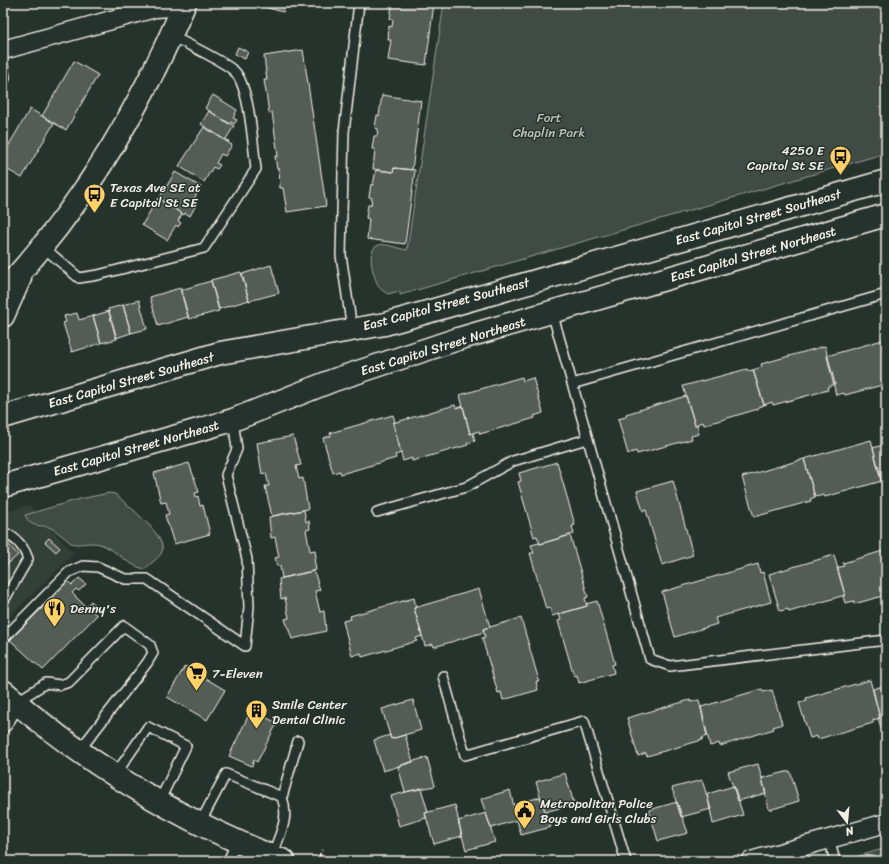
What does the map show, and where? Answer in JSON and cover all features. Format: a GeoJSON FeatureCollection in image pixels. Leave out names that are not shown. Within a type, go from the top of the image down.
{"type":"FeatureCollection","features":[{"type":"Feature","properties":{"kind":"main road"},"geometry":{"type":"LineString","coordinates":[[3,290],[26,266],[86,189],[116,143],[136,107],[171,36],[183,7]]}},
{"type":"Feature","properties":{"kind":"main road","name":"East Capitol Street Southeast"},"geometry":{"type":"LineString","coordinates":[[3,417],[220,353],[385,324],[886,181]]}},
{"type":"Feature","properties":{"kind":"main road","name":"East Capitol Street Northeast"},"geometry":{"type":"LineString","coordinates":[[3,486],[233,420],[334,380],[458,339],[886,215]]}},
{"type":"Feature","properties":{"kind":"main road"},"geometry":{"type":"LineString","coordinates":[[3,316],[26,266]]}},
{"type":"Feature","properties":{"kind":"main road"},"geometry":{"type":"LineString","coordinates":[[10,697],[79,751],[159,802],[237,841],[278,858]]}},
{"type":"Feature","properties":{"kind":"street"},"geometry":{"type":"LineString","coordinates":[[3,50],[154,8],[183,7]]}},
{"type":"Feature","properties":{"kind":"street"},"geometry":{"type":"LineString","coordinates":[[3,723],[10,697]]}},
{"type":"Feature","properties":{"kind":"street"},"geometry":{"type":"LineString","coordinates":[[751,861],[886,823]]}},
{"type":"Feature","properties":{"kind":"lane"},"geometry":{"type":"LineString","coordinates":[[352,329],[341,247],[344,132],[359,3]]}},
{"type":"Feature","properties":{"kind":"lane"},"geometry":{"type":"LineString","coordinates":[[42,246],[79,278],[98,276],[204,248],[256,169],[249,114],[243,88],[235,73],[171,36]]}},
{"type":"Feature","properties":{"kind":"lane"},"geometry":{"type":"LineString","coordinates":[[3,66],[5,78],[3,83]]}},
{"type":"Feature","properties":{"kind":"lane"},"geometry":{"type":"LineString","coordinates":[[572,384],[886,294]]}},
{"type":"Feature","properties":{"kind":"lane"},"geometry":{"type":"LineString","coordinates":[[552,312],[650,659],[670,666],[886,640]]}},
{"type":"Feature","properties":{"kind":"lane"},"geometry":{"type":"LineString","coordinates":[[3,640],[68,572],[83,566],[98,567],[125,579],[147,579],[245,646],[249,607],[247,559],[226,475],[237,449],[233,420]]}},
{"type":"Feature","properties":{"kind":"lane"},"geometry":{"type":"LineString","coordinates":[[377,512],[466,487],[513,461],[587,439]]}},
{"type":"Feature","properties":{"kind":"lane"},"geometry":{"type":"LineString","coordinates":[[3,532],[12,536],[26,552],[28,559],[3,602]]}},
{"type":"Feature","properties":{"kind":"lane"},"geometry":{"type":"LineString","coordinates":[[10,697],[46,682],[60,685],[69,682],[124,626],[150,645],[153,653],[147,663],[79,751]]}},
{"type":"Feature","properties":{"kind":"lane"},"geometry":{"type":"LineString","coordinates":[[443,676],[465,755],[584,722],[626,861]]}},
{"type":"Feature","properties":{"kind":"lane"},"geometry":{"type":"LineString","coordinates":[[115,775],[148,727],[186,746],[159,802]]}},
{"type":"Feature","properties":{"kind":"lane"},"geometry":{"type":"LineString","coordinates":[[278,858],[286,808],[282,797],[298,741]]}},
{"type":"Feature","properties":{"kind":"lane"},"geometry":{"type":"LineString","coordinates":[[200,823],[226,774],[282,797]]}},
{"type":"Feature","properties":{"kind":"lane"},"geometry":{"type":"LineString","coordinates":[[829,839],[836,861]]}},
{"type":"Feature","properties":{"kind":"lane"},"geometry":{"type":"LineString","coordinates":[[228,861],[237,841]]}},
{"type":"Feature","properties":{"kind":"path"},"geometry":{"type":"LineString","coordinates":[[319,857],[322,850]]}},
{"type":"Feature","properties":{"kind":"shaded area"},"geometry":{"type":"Polygon","coordinates":[[[29,505],[74,554],[3,623],[3,513],[29,505]]]}},
{"type":"Feature","properties":{"kind":"green space","name":"Fort Chaplin Park"},"geometry":{"type":"Polygon","coordinates":[[[444,3],[886,3],[886,153],[400,295],[400,291],[388,294],[381,289],[375,278],[371,258],[372,252],[374,248],[379,245],[389,245],[407,250],[444,3]]]}},
{"type":"Feature","properties":{"kind":"green space"},"geometry":{"type":"Polygon","coordinates":[[[109,493],[115,494],[137,513],[160,539],[162,547],[161,554],[145,569],[133,565],[106,546],[93,543],[71,543],[49,527],[34,525],[25,515],[80,499],[109,493]]]}},
{"type":"Feature","properties":{"kind":"green space"},"geometry":{"type":"Polygon","coordinates":[[[886,848],[886,861],[857,861],[849,859],[886,848]]]}},
{"type":"Feature","properties":{"kind":"building"},"geometry":{"type":"Polygon","coordinates":[[[250,3],[285,3],[283,12],[250,3]]]}},
{"type":"Feature","properties":{"kind":"building"},"geometry":{"type":"Polygon","coordinates":[[[396,3],[434,3],[426,65],[388,60],[391,40],[388,40],[389,26],[392,27],[393,19],[390,19],[392,5],[395,5],[396,3]]]}},
{"type":"Feature","properties":{"kind":"building"},"geometry":{"type":"Polygon","coordinates":[[[238,47],[248,52],[245,59],[235,54],[238,47]]]}},
{"type":"Feature","properties":{"kind":"building"},"geometry":{"type":"Polygon","coordinates":[[[303,50],[326,206],[287,212],[283,188],[280,188],[279,169],[277,169],[275,156],[278,156],[272,112],[269,113],[264,80],[267,80],[264,56],[303,50]]]}},
{"type":"Feature","properties":{"kind":"building"},"geometry":{"type":"Polygon","coordinates":[[[74,61],[98,75],[66,130],[42,116],[74,61]]]}},
{"type":"Feature","properties":{"kind":"building"},"geometry":{"type":"Polygon","coordinates":[[[213,95],[237,110],[233,118],[237,120],[234,124],[231,122],[229,124],[205,108],[213,95]]]}},
{"type":"Feature","properties":{"kind":"building"},"geometry":{"type":"Polygon","coordinates":[[[382,95],[421,101],[412,170],[394,168],[393,172],[373,169],[375,149],[372,149],[374,136],[377,136],[378,129],[375,128],[377,115],[379,116],[382,95]]]}},
{"type":"Feature","properties":{"kind":"building"},"geometry":{"type":"Polygon","coordinates":[[[30,109],[54,123],[22,178],[3,167],[3,155],[30,109]]]}},
{"type":"Feature","properties":{"kind":"building"},"geometry":{"type":"Polygon","coordinates":[[[209,111],[234,126],[226,139],[229,141],[228,142],[201,124],[209,111]]]}},
{"type":"Feature","properties":{"kind":"building"},"geometry":{"type":"Polygon","coordinates":[[[204,127],[232,145],[225,156],[221,154],[216,163],[220,165],[217,169],[213,167],[204,182],[179,166],[204,127]]]}},
{"type":"Feature","properties":{"kind":"building"},"geometry":{"type":"Polygon","coordinates":[[[394,168],[415,170],[405,244],[367,239],[369,219],[366,218],[368,205],[371,205],[372,198],[369,197],[371,184],[373,185],[376,170],[393,172],[394,168]]]}},
{"type":"Feature","properties":{"kind":"building"},"geometry":{"type":"Polygon","coordinates":[[[175,172],[201,187],[192,202],[196,205],[190,216],[185,213],[184,215],[159,199],[175,172]]]}},
{"type":"Feature","properties":{"kind":"building"},"geometry":{"type":"Polygon","coordinates":[[[158,198],[182,214],[178,221],[181,223],[178,227],[176,225],[167,240],[142,225],[158,198]]]}},
{"type":"Feature","properties":{"kind":"building"},"geometry":{"type":"Polygon","coordinates":[[[271,265],[279,293],[249,301],[242,274],[271,265]]]}},
{"type":"Feature","properties":{"kind":"building"},"geometry":{"type":"Polygon","coordinates":[[[241,272],[249,300],[219,309],[211,280],[241,272]]]}},
{"type":"Feature","properties":{"kind":"building"},"geometry":{"type":"Polygon","coordinates":[[[211,281],[219,311],[189,319],[181,290],[211,281]]]}},
{"type":"Feature","properties":{"kind":"building"},"geometry":{"type":"Polygon","coordinates":[[[180,288],[188,317],[158,326],[150,297],[180,288]]]}},
{"type":"Feature","properties":{"kind":"building"},"geometry":{"type":"Polygon","coordinates":[[[139,300],[147,329],[131,333],[123,305],[139,300]]]}},
{"type":"Feature","properties":{"kind":"building"},"geometry":{"type":"Polygon","coordinates":[[[123,305],[131,333],[116,338],[108,309],[123,305]]]}},
{"type":"Feature","properties":{"kind":"building"},"geometry":{"type":"Polygon","coordinates":[[[109,311],[117,339],[101,343],[93,316],[109,311]]]}},
{"type":"Feature","properties":{"kind":"building"},"geometry":{"type":"Polygon","coordinates":[[[77,313],[79,320],[93,316],[101,343],[72,352],[63,323],[66,322],[64,316],[77,313]]]}},
{"type":"Feature","properties":{"kind":"building"},"geometry":{"type":"Polygon","coordinates":[[[886,339],[886,384],[845,395],[844,393],[836,395],[827,356],[886,339]]]}},
{"type":"Feature","properties":{"kind":"building"},"geometry":{"type":"Polygon","coordinates":[[[825,346],[835,384],[827,387],[828,390],[773,405],[772,402],[764,405],[753,370],[762,367],[761,364],[825,346]]]}},
{"type":"Feature","properties":{"kind":"building"},"geometry":{"type":"Polygon","coordinates":[[[747,369],[748,371],[753,370],[764,405],[758,407],[758,409],[704,425],[703,422],[695,425],[683,386],[747,369]]]}},
{"type":"Feature","properties":{"kind":"building"},"geometry":{"type":"Polygon","coordinates":[[[522,377],[523,381],[533,378],[543,413],[534,416],[535,418],[480,434],[479,431],[470,434],[460,395],[522,377]]]}},
{"type":"Feature","properties":{"kind":"building"},"geometry":{"type":"Polygon","coordinates":[[[686,396],[695,425],[697,424],[699,434],[691,436],[692,439],[637,454],[636,451],[628,454],[618,419],[626,417],[626,414],[686,396]]]}},
{"type":"Feature","properties":{"kind":"building"},"geometry":{"type":"Polygon","coordinates":[[[455,405],[456,408],[463,406],[470,434],[473,433],[475,441],[467,443],[468,445],[412,461],[412,458],[403,461],[393,423],[455,405]]]}},
{"type":"Feature","properties":{"kind":"building"},"geometry":{"type":"Polygon","coordinates":[[[393,415],[395,422],[393,423],[401,453],[395,455],[396,458],[341,474],[340,471],[333,473],[323,438],[331,436],[330,433],[393,415]]]}},
{"type":"Feature","properties":{"kind":"building"},"geometry":{"type":"Polygon","coordinates":[[[293,436],[301,465],[296,466],[299,479],[303,478],[308,509],[272,516],[265,486],[269,486],[266,473],[262,474],[257,443],[293,436]]]}},
{"type":"Feature","properties":{"kind":"building"},"geometry":{"type":"Polygon","coordinates":[[[871,440],[882,481],[825,497],[824,495],[815,497],[804,459],[871,440]]]}},
{"type":"Feature","properties":{"kind":"building"},"geometry":{"type":"Polygon","coordinates":[[[886,444],[886,488],[883,489],[873,448],[886,444]]]}},
{"type":"Feature","properties":{"kind":"building"},"geometry":{"type":"Polygon","coordinates":[[[804,459],[815,497],[810,499],[811,501],[754,517],[742,477],[804,459]]]}},
{"type":"Feature","properties":{"kind":"building"},"geometry":{"type":"Polygon","coordinates":[[[557,462],[575,525],[572,526],[574,534],[540,544],[537,536],[534,537],[518,482],[521,481],[519,473],[557,462]]]}},
{"type":"Feature","properties":{"kind":"building"},"geometry":{"type":"Polygon","coordinates":[[[189,463],[199,492],[195,493],[196,497],[198,496],[200,506],[203,505],[210,534],[174,544],[165,515],[169,514],[166,502],[161,503],[154,473],[189,463]]]}},
{"type":"Feature","properties":{"kind":"building"},"geometry":{"type":"Polygon","coordinates":[[[673,481],[693,555],[662,565],[646,510],[643,511],[637,491],[673,481]]]}},
{"type":"Feature","properties":{"kind":"building"},"geometry":{"type":"Polygon","coordinates":[[[304,510],[306,522],[309,521],[310,529],[306,530],[310,551],[315,550],[316,558],[314,558],[316,570],[282,578],[280,566],[277,566],[275,558],[279,557],[275,537],[271,538],[269,517],[304,510]]]}},
{"type":"Feature","properties":{"kind":"building"},"geometry":{"type":"Polygon","coordinates":[[[570,535],[588,597],[585,598],[587,606],[552,616],[550,608],[546,609],[530,553],[534,553],[531,545],[540,544],[570,535]]]}},
{"type":"Feature","properties":{"kind":"building"},"geometry":{"type":"Polygon","coordinates":[[[3,538],[18,555],[3,568],[3,538]]]}},
{"type":"Feature","properties":{"kind":"building"},"geometry":{"type":"Polygon","coordinates":[[[49,538],[60,548],[56,552],[45,542],[49,538]]]}},
{"type":"Feature","properties":{"kind":"building"},"geometry":{"type":"Polygon","coordinates":[[[886,550],[886,595],[854,604],[854,601],[845,603],[843,596],[845,595],[837,568],[844,566],[843,563],[886,550]]]}},
{"type":"Feature","properties":{"kind":"building"},"geometry":{"type":"Polygon","coordinates":[[[834,555],[845,595],[789,612],[788,609],[780,611],[769,574],[834,555]]]}},
{"type":"Feature","properties":{"kind":"building"},"geometry":{"type":"Polygon","coordinates":[[[758,564],[760,573],[763,572],[771,602],[715,618],[717,624],[675,637],[662,592],[758,564]]]}},
{"type":"Feature","properties":{"kind":"building"},"geometry":{"type":"Polygon","coordinates":[[[314,571],[320,590],[315,591],[320,612],[324,611],[326,631],[292,639],[285,619],[289,618],[285,598],[281,599],[279,579],[314,571]]]}},
{"type":"Feature","properties":{"kind":"building","name":"Denny's"},"geometry":{"type":"Polygon","coordinates":[[[79,578],[86,584],[79,591],[76,589],[72,593],[86,607],[91,601],[97,608],[93,612],[97,615],[43,670],[10,640],[46,604],[53,611],[59,606],[51,598],[67,581],[72,585],[79,578]]]}},
{"type":"Feature","properties":{"kind":"building"},"geometry":{"type":"Polygon","coordinates":[[[479,589],[490,627],[483,629],[484,632],[434,647],[433,644],[425,646],[414,608],[479,589]]]}},
{"type":"Feature","properties":{"kind":"building"},"geometry":{"type":"Polygon","coordinates":[[[414,598],[416,607],[414,608],[422,636],[416,638],[417,641],[362,657],[361,653],[352,656],[343,621],[351,619],[350,616],[414,598]]]}},
{"type":"Feature","properties":{"kind":"building"},"geometry":{"type":"Polygon","coordinates":[[[597,601],[615,664],[612,665],[614,673],[579,683],[577,675],[574,676],[558,621],[561,620],[559,614],[587,606],[586,604],[597,601]]]}},
{"type":"Feature","properties":{"kind":"building"},"geometry":{"type":"Polygon","coordinates":[[[521,618],[539,681],[536,682],[538,690],[503,700],[501,692],[498,693],[482,638],[485,637],[483,629],[521,618]]]}},
{"type":"Feature","properties":{"kind":"building","name":"7-Eleven"},"geometry":{"type":"Polygon","coordinates":[[[185,666],[225,690],[207,720],[167,697],[185,666]]]}},
{"type":"Feature","properties":{"kind":"building"},"geometry":{"type":"Polygon","coordinates":[[[870,680],[880,718],[873,720],[873,723],[818,739],[817,736],[810,738],[799,703],[807,701],[806,698],[870,680]]]}},
{"type":"Feature","properties":{"kind":"building"},"geometry":{"type":"Polygon","coordinates":[[[886,685],[886,727],[881,728],[873,689],[886,685]]]}},
{"type":"Feature","properties":{"kind":"building"},"geometry":{"type":"Polygon","coordinates":[[[762,689],[763,692],[772,690],[782,724],[773,727],[774,729],[720,746],[719,743],[710,746],[701,707],[762,689]]]}},
{"type":"Feature","properties":{"kind":"building"},"geometry":{"type":"Polygon","coordinates":[[[413,700],[421,730],[391,739],[382,709],[413,700]]]}},
{"type":"Feature","properties":{"kind":"building"},"geometry":{"type":"Polygon","coordinates":[[[690,700],[691,702],[699,700],[707,736],[702,738],[702,740],[647,756],[646,753],[638,756],[627,718],[690,700]]]}},
{"type":"Feature","properties":{"kind":"building","name":"Smile Center Dental Clinic"},"geometry":{"type":"Polygon","coordinates":[[[251,710],[277,723],[257,762],[254,760],[252,766],[229,756],[251,710]]]}},
{"type":"Feature","properties":{"kind":"building"},"geometry":{"type":"Polygon","coordinates":[[[390,735],[391,739],[405,735],[413,762],[383,771],[374,740],[390,735]]]}},
{"type":"Feature","properties":{"kind":"building"},"geometry":{"type":"Polygon","coordinates":[[[427,757],[435,786],[405,792],[398,766],[427,757]]]}},
{"type":"Feature","properties":{"kind":"building"},"geometry":{"type":"Polygon","coordinates":[[[758,764],[766,793],[738,801],[728,772],[758,764]]]}},
{"type":"Feature","properties":{"kind":"building"},"geometry":{"type":"Polygon","coordinates":[[[790,771],[799,801],[769,810],[762,778],[790,771]]]}},
{"type":"Feature","properties":{"kind":"building"},"geometry":{"type":"Polygon","coordinates":[[[565,773],[574,804],[545,812],[536,782],[565,773]]]}},
{"type":"Feature","properties":{"kind":"building"},"geometry":{"type":"Polygon","coordinates":[[[702,780],[711,809],[681,817],[672,788],[702,780]]]}},
{"type":"Feature","properties":{"kind":"building"},"geometry":{"type":"Polygon","coordinates":[[[734,786],[743,815],[713,824],[707,794],[734,786]]]}},
{"type":"Feature","properties":{"kind":"building"},"geometry":{"type":"Polygon","coordinates":[[[421,788],[428,812],[425,813],[426,818],[399,826],[391,796],[421,788]]]}},
{"type":"Feature","properties":{"kind":"building"},"geometry":{"type":"Polygon","coordinates":[[[510,790],[517,820],[491,828],[481,799],[510,790]]]}},
{"type":"Feature","properties":{"kind":"building"},"geometry":{"type":"Polygon","coordinates":[[[540,797],[551,827],[521,835],[513,805],[540,797]]]}},
{"type":"Feature","properties":{"kind":"building"},"geometry":{"type":"Polygon","coordinates":[[[677,802],[688,833],[658,841],[649,810],[677,802]]]}},
{"type":"Feature","properties":{"kind":"building"},"geometry":{"type":"Polygon","coordinates":[[[455,805],[462,836],[434,844],[425,813],[455,805]]]}},
{"type":"Feature","properties":{"kind":"building"},"geometry":{"type":"Polygon","coordinates":[[[486,813],[495,842],[466,850],[458,821],[486,813]]]}},
{"type":"Feature","properties":{"kind":"place","name":"4250 E Capitol St SE"},"geometry":{"type":"Point","coordinates":[840,176]}},
{"type":"Feature","properties":{"kind":"place","name":"Texas Ave SE at E Capitol St SE"},"geometry":{"type":"Point","coordinates":[94,214]}},
{"type":"Feature","properties":{"kind":"place","name":"Denny's"},"geometry":{"type":"Point","coordinates":[54,628]}},
{"type":"Feature","properties":{"kind":"place","name":"7-Eleven"},"geometry":{"type":"Point","coordinates":[196,692]}},
{"type":"Feature","properties":{"kind":"place","name":"Smile Center Dental Clinic"},"geometry":{"type":"Point","coordinates":[257,730]}},
{"type":"Feature","properties":{"kind":"place","name":"Metropolitan Police Boys and Girls Clubs"},"geometry":{"type":"Point","coordinates":[524,830]}}]}
